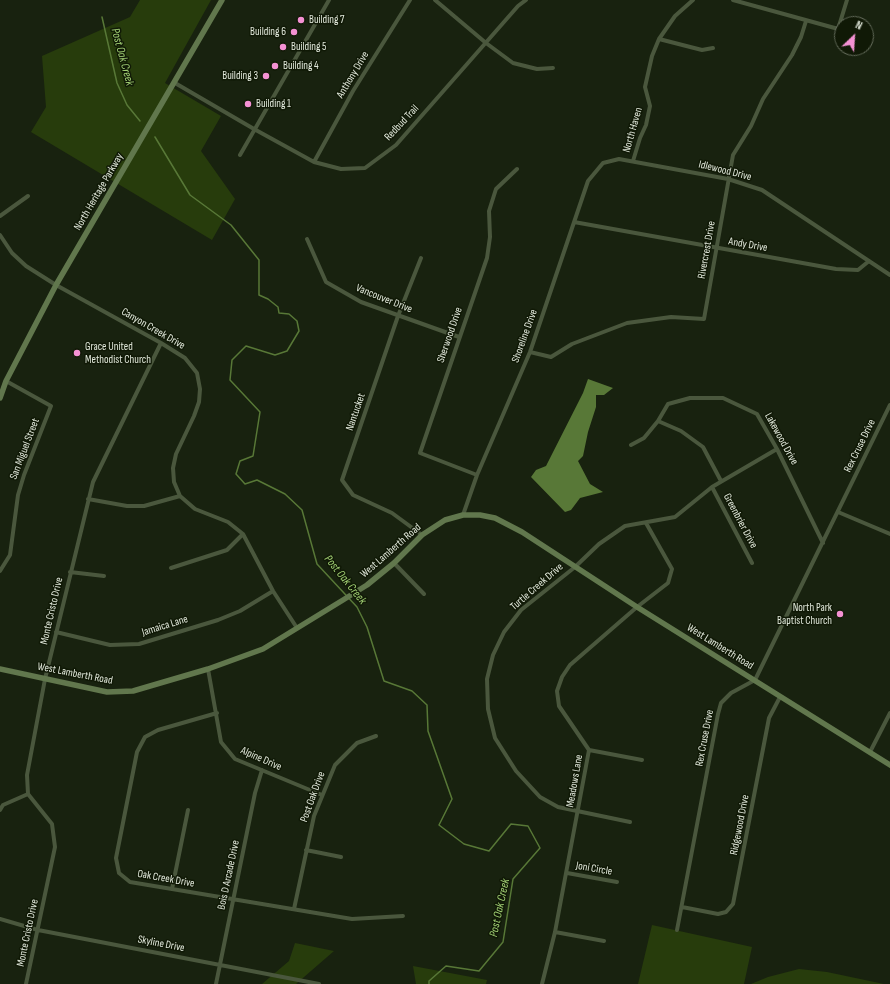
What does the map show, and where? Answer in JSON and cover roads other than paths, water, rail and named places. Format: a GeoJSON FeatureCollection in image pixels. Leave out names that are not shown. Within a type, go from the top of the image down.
{"type":"FeatureCollection","features":[{"type":"Feature","properties":{"kind":"street","name":"North Heritage Parkway"},"geometry":{"type":"LineString","coordinates":[[0,398],[6,381],[56,286],[222,0]]}},
{"type":"Feature","properties":{"kind":"street"},"geometry":{"type":"LineString","coordinates":[[240,155],[329,0]]}},
{"type":"Feature","properties":{"kind":"street","name":"Anthony Drive"},"geometry":{"type":"LineString","coordinates":[[314,162],[353,92],[410,0]]}},
{"type":"Feature","properties":{"kind":"street"},"geometry":{"type":"LineString","coordinates":[[435,0],[486,43],[513,63],[537,69],[553,68]]}},
{"type":"Feature","properties":{"kind":"street","name":"Redbud Trail"},"geometry":{"type":"LineString","coordinates":[[175,83],[314,162],[341,169],[365,168],[396,145],[518,6],[526,0]]}},
{"type":"Feature","properties":{"kind":"street","name":"North Haven"},"geometry":{"type":"LineString","coordinates":[[633,162],[650,106],[646,87],[652,56],[659,39],[675,16],[693,0]]}},
{"type":"Feature","properties":{"kind":"street"},"geometry":{"type":"LineString","coordinates":[[733,0],[834,28]]}},
{"type":"Feature","properties":{"kind":"street"},"geometry":{"type":"LineString","coordinates":[[843,16],[847,0]]}},
{"type":"Feature","properties":{"kind":"street","name":"Rivercrest Drive"},"geometry":{"type":"LineString","coordinates":[[530,352],[551,357],[572,344],[626,323],[671,317],[704,318],[732,155],[738,143],[751,126],[763,99],[802,37],[806,21]]}},
{"type":"Feature","properties":{"kind":"street"},"geometry":{"type":"LineString","coordinates":[[659,39],[702,50],[714,48]]}},
{"type":"Feature","properties":{"kind":"street","name":"Idlewood Drive"},"geometry":{"type":"LineString","coordinates":[[603,163],[619,159],[728,179],[762,190],[890,275]]}},
{"type":"Feature","properties":{"kind":"street","name":"Shoreline Drive"},"geometry":{"type":"LineString","coordinates":[[463,515],[477,476],[530,352],[588,181],[603,163]]}},
{"type":"Feature","properties":{"kind":"street","name":"Sherwood Drive"},"geometry":{"type":"LineString","coordinates":[[477,476],[420,453],[487,258],[490,237],[489,211],[496,189],[517,169]]}},
{"type":"Feature","properties":{"kind":"street"},"geometry":{"type":"LineString","coordinates":[[0,216],[28,196]]}},
{"type":"Feature","properties":{"kind":"street","name":"Andy Drive"},"geometry":{"type":"LineString","coordinates":[[574,222],[717,249],[836,269],[858,270],[869,261]]}},
{"type":"Feature","properties":{"kind":"street","name":"Canyon Creek Drive"},"geometry":{"type":"LineString","coordinates":[[0,235],[12,253],[26,266],[56,286],[161,343],[185,358],[197,373],[200,388],[198,402],[194,416],[176,454],[173,468],[174,482],[180,496]]}},
{"type":"Feature","properties":{"kind":"street","name":"Vancouver Drive"},"geometry":{"type":"LineString","coordinates":[[307,239],[326,282],[361,302],[459,337]]}},
{"type":"Feature","properties":{"kind":"street","name":"Nantucket"},"geometry":{"type":"LineString","coordinates":[[421,258],[398,316],[342,480],[353,495],[392,513],[422,535]]}},
{"type":"Feature","properties":{"kind":"street","name":"Monte Cristo Drive"},"geometry":{"type":"LineString","coordinates":[[26,984],[55,847],[52,824],[28,794],[27,775],[45,679],[93,482],[161,343]]}},
{"type":"Feature","properties":{"kind":"street","name":"San Miguel Street"},"geometry":{"type":"LineString","coordinates":[[0,571],[10,555],[18,495],[24,475],[51,406],[6,381]]}},
{"type":"Feature","properties":{"kind":"street","name":"Lakewood Drive"},"geometry":{"type":"LineString","coordinates":[[631,445],[644,438],[658,421],[668,404],[690,398],[723,398],[757,414],[777,449],[823,542]]}},
{"type":"Feature","properties":{"kind":"street","name":"Rex Cruse Drive"},"geometry":{"type":"LineString","coordinates":[[677,930],[719,708],[725,698],[755,680],[890,405]]}},
{"type":"Feature","properties":{"kind":"street","name":"Greenbrier Drive"},"geometry":{"type":"LineString","coordinates":[[658,421],[681,431],[703,447],[721,481]]}},
{"type":"Feature","properties":{"kind":"street","name":"Turtle Creek Drive"},"geometry":{"type":"LineString","coordinates":[[630,822],[558,807],[540,797],[516,771],[495,738],[488,710],[487,679],[492,655],[504,632],[522,610],[599,544],[625,526],[675,517],[721,481],[777,449]]}},
{"type":"Feature","properties":{"kind":"street","name":"Greenbrier Drive"},"geometry":{"type":"LineString","coordinates":[[712,487],[752,563]]}},
{"type":"Feature","properties":{"kind":"street"},"geometry":{"type":"LineString","coordinates":[[88,499],[127,506],[144,506],[180,496],[195,509],[228,522],[243,534],[273,591],[297,628]]}},
{"type":"Feature","properties":{"kind":"street"},"geometry":{"type":"LineString","coordinates":[[838,512],[890,534]]}},
{"type":"Feature","properties":{"kind":"street","name":"West Lamberth Road"},"geometry":{"type":"LineString","coordinates":[[0,669],[107,692],[133,691],[208,670],[263,649],[367,585],[394,563],[422,535],[445,520],[463,515],[480,515],[494,518],[522,532],[637,607],[890,765]]}},
{"type":"Feature","properties":{"kind":"street","name":"Meadows Lane"},"geometry":{"type":"LineString","coordinates":[[542,984],[556,932],[589,750],[559,706],[557,691],[562,678],[570,665],[637,607],[668,583],[672,569],[646,523]]}},
{"type":"Feature","properties":{"kind":"street"},"geometry":{"type":"LineString","coordinates":[[171,568],[227,550],[243,534]]}},
{"type":"Feature","properties":{"kind":"street"},"geometry":{"type":"LineString","coordinates":[[394,563],[424,594]]}},
{"type":"Feature","properties":{"kind":"street"},"geometry":{"type":"LineString","coordinates":[[70,572],[104,576]]}},
{"type":"Feature","properties":{"kind":"street","name":"Jamaica Lane"},"geometry":{"type":"LineString","coordinates":[[56,632],[110,645],[139,644],[218,620],[240,611],[273,591]]}},
{"type":"Feature","properties":{"kind":"street","name":"Alpine Drive"},"geometry":{"type":"LineString","coordinates":[[208,670],[217,713],[221,742],[235,760],[322,794]]}},
{"type":"Feature","properties":{"kind":"street","name":"Ridgewood Drive"},"geometry":{"type":"LineString","coordinates":[[682,907],[718,914],[726,912],[733,904],[769,718],[780,697]]}},
{"type":"Feature","properties":{"kind":"street","name":"Oak Creek Drive"},"geometry":{"type":"LineString","coordinates":[[217,713],[158,730],[145,737],[137,752],[116,858],[119,873],[130,882],[352,919],[403,916]]}},
{"type":"Feature","properties":{"kind":"street"},"geometry":{"type":"LineString","coordinates":[[870,752],[890,713]]}},
{"type":"Feature","properties":{"kind":"street","name":"Post Oak Drive"},"geometry":{"type":"LineString","coordinates":[[294,909],[314,816],[335,765],[357,743],[376,736]]}},
{"type":"Feature","properties":{"kind":"street"},"geometry":{"type":"LineString","coordinates":[[589,750],[642,760]]}},
{"type":"Feature","properties":{"kind":"street","name":"Bois D Arcade Drive"},"geometry":{"type":"LineString","coordinates":[[216,984],[232,899],[255,793],[262,770]]}},
{"type":"Feature","properties":{"kind":"street"},"geometry":{"type":"LineString","coordinates":[[0,810],[3,805],[28,794]]}},
{"type":"Feature","properties":{"kind":"street"},"geometry":{"type":"LineString","coordinates":[[172,889],[188,810]]}},
{"type":"Feature","properties":{"kind":"street"},"geometry":{"type":"LineString","coordinates":[[306,850],[341,857]]}},
{"type":"Feature","properties":{"kind":"street","name":"Joni Circle"},"geometry":{"type":"LineString","coordinates":[[567,874],[617,882]]}},
{"type":"Feature","properties":{"kind":"street","name":"Skyline Drive"},"geometry":{"type":"LineString","coordinates":[[0,919],[38,930],[319,984]]}},
{"type":"Feature","properties":{"kind":"street"},"geometry":{"type":"LineString","coordinates":[[556,932],[604,942]]}},
{"type":"Feature","properties":{"kind":"waterway","name":"Post Oak Creek"},"geometry":{"type":"LineString","coordinates":[[102,17],[117,83],[127,105],[140,121]]}},
{"type":"Feature","properties":{"kind":"waterway","name":"Post Oak Creek"},"geometry":{"type":"LineString","coordinates":[[155,137],[190,195],[231,225],[259,260],[259,295],[268,299],[278,307],[279,313],[289,314],[297,321],[299,331],[287,351],[275,355],[246,346],[232,360],[230,380],[260,412],[253,456],[240,461],[236,474],[245,484],[257,480],[285,494],[302,510],[317,564],[357,607],[367,627],[384,681],[412,691],[427,705],[428,731],[452,799],[439,825],[464,844],[489,851],[511,824],[528,826],[540,848],[513,879],[503,942],[479,971],[446,966],[429,981],[429,984]]}},
{"type":"Feature","properties":{"kind":"place","name":"Building 7"},"geometry":{"type":"Point","coordinates":[301,20]}},
{"type":"Feature","properties":{"kind":"place","name":"Building 6"},"geometry":{"type":"Point","coordinates":[294,32]}},
{"type":"Feature","properties":{"kind":"place","name":"Building 5"},"geometry":{"type":"Point","coordinates":[283,47]}},
{"type":"Feature","properties":{"kind":"place","name":"Building 4"},"geometry":{"type":"Point","coordinates":[275,66]}},
{"type":"Feature","properties":{"kind":"place","name":"Building 3"},"geometry":{"type":"Point","coordinates":[266,76]}},
{"type":"Feature","properties":{"kind":"place","name":"Building 1"},"geometry":{"type":"Point","coordinates":[248,104]}},
{"type":"Feature","properties":{"kind":"place","name":"Grace United Methodist Church"},"geometry":{"type":"Point","coordinates":[77,353]}},
{"type":"Feature","properties":{"kind":"place","name":"North Park Baptist Church"},"geometry":{"type":"Point","coordinates":[840,614]}}]}
